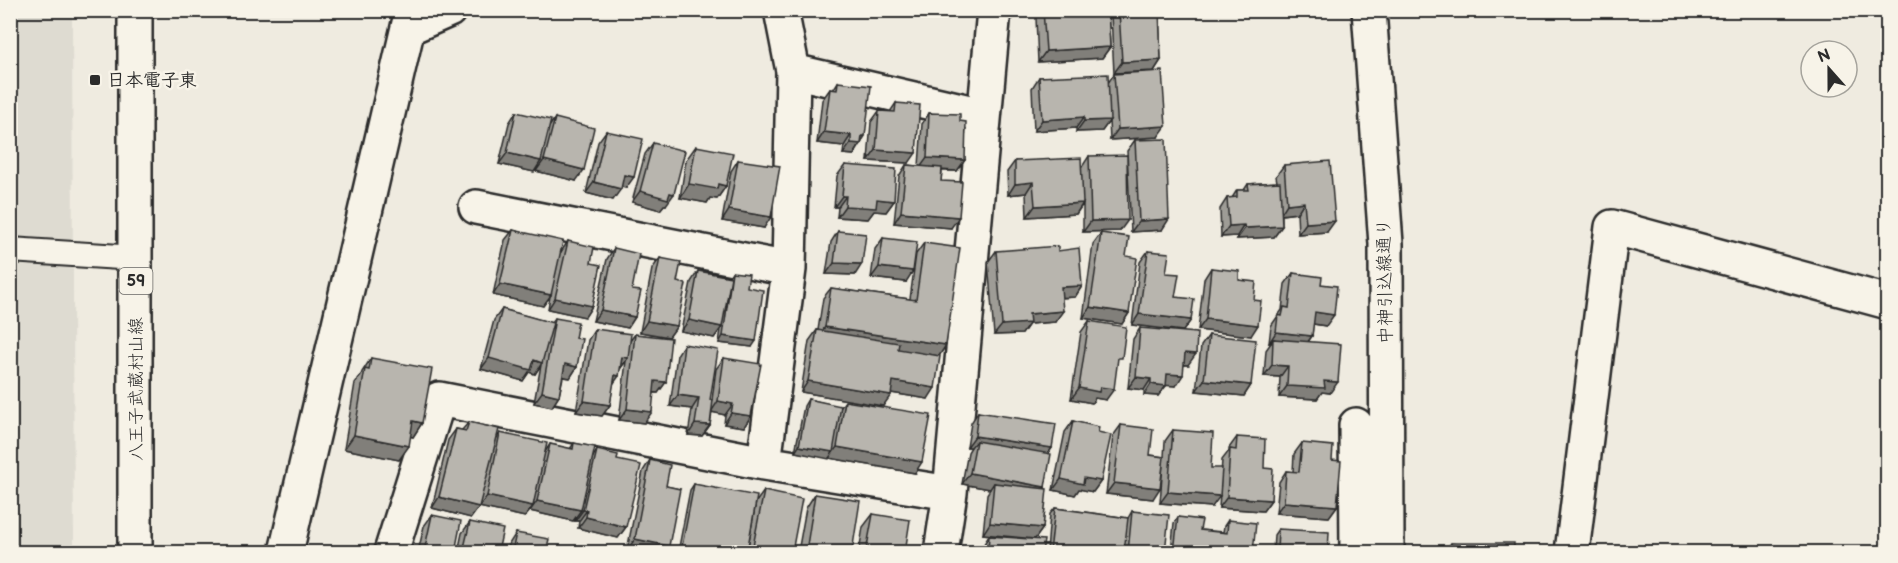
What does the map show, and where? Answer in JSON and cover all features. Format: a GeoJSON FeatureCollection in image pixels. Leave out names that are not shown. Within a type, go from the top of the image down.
{"type":"FeatureCollection","features":[{"type":"Feature","properties":{"kind":"street","name":"八王子武蔵村山線"},"geometry":{"type":"LineString","coordinates":[[135,10],[135,552]]}},
{"type":"Feature","properties":{"kind":"street"},"geometry":{"type":"LineString","coordinates":[[286,552],[410,19],[449,10]]}},
{"type":"Feature","properties":{"kind":"street"},"geometry":{"type":"LineString","coordinates":[[764,464],[789,269],[793,71],[781,10]]}},
{"type":"Feature","properties":{"kind":"street"},"geometry":{"type":"LineString","coordinates":[[942,552],[950,493],[994,10]]}},
{"type":"Feature","properties":{"kind":"street","name":"中神引込線通り"},"geometry":{"type":"LineString","coordinates":[[1369,10],[1386,244],[1387,552]]}},
{"type":"Feature","properties":{"kind":"street"},"geometry":{"type":"LineString","coordinates":[[793,71],[983,115]]}},
{"type":"Feature","properties":{"kind":"street"},"geometry":{"type":"LineString","coordinates":[[476,207],[789,269]]}},
{"type":"Feature","properties":{"kind":"street"},"geometry":{"type":"LineString","coordinates":[[1572,552],[1612,227],[1887,303]]}},
{"type":"Feature","properties":{"kind":"street"},"geometry":{"type":"LineString","coordinates":[[391,552],[439,399],[764,464],[950,493]]}},
{"type":"Feature","properties":{"kind":"street"},"geometry":{"type":"LineString","coordinates":[[1356,425],[1357,552]]}},
{"type":"Feature","properties":{"kind":"lane"},"geometry":{"type":"LineString","coordinates":[[10,250],[136,258]]}},
{"type":"Feature","properties":{"kind":"shaded area"},"geometry":{"type":"Polygon","coordinates":[[[10,11],[72,11],[74,552],[11,552],[10,11]]]}},
{"type":"Feature","properties":{"kind":"building"},"geometry":{"type":"Polygon","coordinates":[[[1043,10],[1108,10],[1110,47],[1046,51],[1043,10]]]}},
{"type":"Feature","properties":{"kind":"building"},"geometry":{"type":"Polygon","coordinates":[[[1119,10],[1159,10],[1161,60],[1122,62],[1119,10]]]}},
{"type":"Feature","properties":{"kind":"building"},"geometry":{"type":"Polygon","coordinates":[[[1162,71],[1166,126],[1118,129],[1114,74],[1162,71]]]}},
{"type":"Feature","properties":{"kind":"building"},"geometry":{"type":"Polygon","coordinates":[[[1108,74],[1110,120],[1084,121],[1084,117],[1042,120],[1039,77],[1108,74]]]}},
{"type":"Feature","properties":{"kind":"building"},"geometry":{"type":"Polygon","coordinates":[[[838,82],[871,86],[865,136],[862,136],[861,144],[851,143],[851,135],[824,132],[830,89],[837,90],[838,82]]]}},
{"type":"Feature","properties":{"kind":"building"},"geometry":{"type":"Polygon","coordinates":[[[896,103],[920,105],[916,153],[876,150],[879,111],[895,112],[896,103]]]}},
{"type":"Feature","properties":{"kind":"building"},"geometry":{"type":"Polygon","coordinates":[[[516,112],[551,120],[541,161],[507,153],[516,112]]]}},
{"type":"Feature","properties":{"kind":"building"},"geometry":{"type":"Polygon","coordinates":[[[929,113],[960,114],[960,121],[966,122],[965,160],[927,158],[929,113]]]}},
{"type":"Feature","properties":{"kind":"building"},"geometry":{"type":"Polygon","coordinates":[[[555,118],[594,128],[584,170],[544,160],[555,118]]]}},
{"type":"Feature","properties":{"kind":"building"},"geometry":{"type":"Polygon","coordinates":[[[606,131],[643,139],[634,177],[624,175],[621,189],[594,182],[606,131]]]}},
{"type":"Feature","properties":{"kind":"building"},"geometry":{"type":"Polygon","coordinates":[[[1166,139],[1169,219],[1139,221],[1135,140],[1166,139]]]}},
{"type":"Feature","properties":{"kind":"building"},"geometry":{"type":"Polygon","coordinates":[[[653,143],[685,151],[674,194],[670,193],[668,199],[640,191],[653,143]]]}},
{"type":"Feature","properties":{"kind":"building"},"geometry":{"type":"Polygon","coordinates":[[[696,146],[733,153],[726,186],[718,184],[717,189],[689,184],[696,146]]]}},
{"type":"Feature","properties":{"kind":"building"},"geometry":{"type":"Polygon","coordinates":[[[1127,155],[1128,220],[1091,221],[1089,156],[1127,155]]]}},
{"type":"Feature","properties":{"kind":"building"},"geometry":{"type":"Polygon","coordinates":[[[1081,158],[1083,203],[1035,206],[1033,182],[1015,184],[1015,161],[1081,158]]]}},
{"type":"Feature","properties":{"kind":"building"},"geometry":{"type":"Polygon","coordinates":[[[738,160],[780,166],[771,217],[729,210],[738,160]]]}},
{"type":"Feature","properties":{"kind":"building"},"geometry":{"type":"Polygon","coordinates":[[[1330,161],[1335,221],[1306,223],[1304,202],[1287,204],[1284,165],[1330,161]]]}},
{"type":"Feature","properties":{"kind":"building"},"geometry":{"type":"Polygon","coordinates":[[[845,165],[896,169],[894,201],[877,199],[876,208],[845,206],[846,196],[842,196],[845,165]]]}},
{"type":"Feature","properties":{"kind":"building"},"geometry":{"type":"Polygon","coordinates":[[[906,165],[942,168],[941,181],[962,182],[959,217],[901,212],[906,165]]]}},
{"type":"Feature","properties":{"kind":"building"},"geometry":{"type":"Polygon","coordinates":[[[1280,182],[1282,226],[1245,228],[1244,225],[1229,226],[1227,198],[1237,197],[1237,190],[1249,190],[1248,184],[1280,182]]]}},
{"type":"Feature","properties":{"kind":"building"},"geometry":{"type":"Polygon","coordinates":[[[513,230],[563,241],[551,295],[500,284],[513,230]]]}},
{"type":"Feature","properties":{"kind":"building"},"geometry":{"type":"Polygon","coordinates":[[[838,231],[866,234],[862,264],[834,263],[838,231]]]}},
{"type":"Feature","properties":{"kind":"building"},"geometry":{"type":"Polygon","coordinates":[[[1101,233],[1129,237],[1126,256],[1137,258],[1129,313],[1090,307],[1101,233]]]}},
{"type":"Feature","properties":{"kind":"building"},"geometry":{"type":"Polygon","coordinates":[[[883,238],[917,242],[913,271],[879,267],[883,238]]]}},
{"type":"Feature","properties":{"kind":"building"},"geometry":{"type":"Polygon","coordinates":[[[568,241],[594,247],[591,263],[601,265],[592,306],[555,298],[568,241]]]}},
{"type":"Feature","properties":{"kind":"building"},"geometry":{"type":"Polygon","coordinates":[[[924,243],[960,248],[946,345],[825,327],[831,288],[916,300],[924,243]]]}},
{"type":"Feature","properties":{"kind":"building"},"geometry":{"type":"Polygon","coordinates":[[[1058,246],[1058,251],[1079,248],[1082,286],[1061,287],[1063,311],[1029,314],[1030,323],[1002,325],[996,251],[1058,246]]]}},
{"type":"Feature","properties":{"kind":"building"},"geometry":{"type":"Polygon","coordinates":[[[614,248],[639,254],[632,290],[641,291],[635,317],[601,310],[614,248]]]}},
{"type":"Feature","properties":{"kind":"building"},"geometry":{"type":"Polygon","coordinates":[[[1148,251],[1169,253],[1166,273],[1179,274],[1175,297],[1194,299],[1191,320],[1139,314],[1148,251]]]}},
{"type":"Feature","properties":{"kind":"building"},"geometry":{"type":"Polygon","coordinates":[[[660,258],[681,262],[677,282],[686,284],[677,326],[647,321],[660,258]]]}},
{"type":"Feature","properties":{"kind":"building"},"geometry":{"type":"Polygon","coordinates":[[[1211,268],[1239,271],[1239,280],[1256,282],[1254,300],[1261,301],[1258,325],[1206,319],[1211,268]]]}},
{"type":"Feature","properties":{"kind":"building"},"geometry":{"type":"Polygon","coordinates":[[[698,271],[731,277],[722,327],[689,320],[698,271]]]}},
{"type":"Feature","properties":{"kind":"building"},"geometry":{"type":"Polygon","coordinates":[[[732,272],[749,274],[747,287],[763,290],[756,341],[723,336],[732,272]]]}},
{"type":"Feature","properties":{"kind":"building"},"geometry":{"type":"Polygon","coordinates":[[[1293,273],[1322,277],[1321,284],[1337,286],[1334,315],[1315,312],[1312,336],[1276,332],[1278,315],[1282,316],[1284,307],[1289,308],[1293,273]]]}},
{"type":"Feature","properties":{"kind":"building"},"geometry":{"type":"Polygon","coordinates":[[[502,309],[553,323],[542,363],[534,360],[531,370],[489,358],[502,309]]]}},
{"type":"Feature","properties":{"kind":"building"},"geometry":{"type":"Polygon","coordinates":[[[555,318],[578,322],[575,338],[582,339],[577,367],[565,364],[559,396],[542,392],[555,318]]]}},
{"type":"Feature","properties":{"kind":"building"},"geometry":{"type":"Polygon","coordinates":[[[1089,321],[1126,327],[1122,358],[1118,358],[1114,389],[1100,387],[1099,392],[1079,388],[1089,321]]]}},
{"type":"Feature","properties":{"kind":"building"},"geometry":{"type":"Polygon","coordinates":[[[1140,328],[1197,333],[1196,354],[1185,353],[1183,375],[1167,374],[1166,386],[1151,384],[1151,379],[1136,377],[1140,328]]]}},
{"type":"Feature","properties":{"kind":"building"},"geometry":{"type":"Polygon","coordinates":[[[595,329],[631,334],[628,358],[622,357],[619,376],[615,375],[610,405],[584,401],[595,329]]]}},
{"type":"Feature","properties":{"kind":"building"},"geometry":{"type":"Polygon","coordinates":[[[817,330],[899,343],[898,349],[940,356],[935,388],[893,381],[891,395],[808,381],[817,330]]]}},
{"type":"Feature","properties":{"kind":"building"},"geometry":{"type":"Polygon","coordinates":[[[635,334],[671,338],[666,382],[655,381],[652,412],[627,409],[635,334]]]}},
{"type":"Feature","properties":{"kind":"building"},"geometry":{"type":"Polygon","coordinates":[[[1209,335],[1256,340],[1251,385],[1204,380],[1209,335]]]}},
{"type":"Feature","properties":{"kind":"building"},"geometry":{"type":"Polygon","coordinates":[[[1273,339],[1341,344],[1338,382],[1324,381],[1325,388],[1287,386],[1288,366],[1272,365],[1273,339]]]}},
{"type":"Feature","properties":{"kind":"building"},"geometry":{"type":"Polygon","coordinates":[[[684,344],[718,350],[710,400],[713,400],[710,425],[695,424],[699,398],[678,395],[684,344]]]}},
{"type":"Feature","properties":{"kind":"building"},"geometry":{"type":"Polygon","coordinates":[[[371,358],[432,369],[422,423],[413,421],[409,446],[354,435],[365,369],[369,370],[371,358]]]}},
{"type":"Feature","properties":{"kind":"building"},"geometry":{"type":"Polygon","coordinates":[[[724,358],[761,364],[751,416],[731,413],[733,404],[718,401],[724,358]]]}},
{"type":"Feature","properties":{"kind":"building"},"geometry":{"type":"Polygon","coordinates":[[[808,399],[841,406],[833,452],[799,446],[808,399]]]}},
{"type":"Feature","properties":{"kind":"building"},"geometry":{"type":"Polygon","coordinates":[[[845,401],[931,415],[922,462],[837,447],[845,401]]]}},
{"type":"Feature","properties":{"kind":"building"},"geometry":{"type":"Polygon","coordinates":[[[978,412],[1056,424],[1052,448],[975,436],[978,412]]]}},
{"type":"Feature","properties":{"kind":"building"},"geometry":{"type":"Polygon","coordinates":[[[1073,421],[1099,427],[1098,432],[1111,435],[1101,481],[1084,478],[1083,484],[1061,479],[1073,421]]]}},
{"type":"Feature","properties":{"kind":"building"},"geometry":{"type":"Polygon","coordinates":[[[469,422],[499,429],[479,507],[439,497],[456,429],[466,431],[469,422]]]}},
{"type":"Feature","properties":{"kind":"building"},"geometry":{"type":"Polygon","coordinates":[[[1121,425],[1153,429],[1150,455],[1164,457],[1160,488],[1114,483],[1121,425]]]}},
{"type":"Feature","properties":{"kind":"building"},"geometry":{"type":"Polygon","coordinates":[[[1173,430],[1213,433],[1211,468],[1222,468],[1220,496],[1168,492],[1173,430]]]}},
{"type":"Feature","properties":{"kind":"building"},"geometry":{"type":"Polygon","coordinates":[[[500,433],[547,443],[533,506],[487,496],[500,433]]]}},
{"type":"Feature","properties":{"kind":"building"},"geometry":{"type":"Polygon","coordinates":[[[1237,437],[1265,439],[1264,468],[1273,469],[1271,500],[1227,497],[1230,449],[1236,450],[1237,437]]]}},
{"type":"Feature","properties":{"kind":"building"},"geometry":{"type":"Polygon","coordinates":[[[976,441],[1051,454],[1045,487],[970,473],[976,441]]]}},
{"type":"Feature","properties":{"kind":"building"},"geometry":{"type":"Polygon","coordinates":[[[574,443],[595,447],[581,510],[537,501],[550,444],[573,449],[574,443]]]}},
{"type":"Feature","properties":{"kind":"building"},"geometry":{"type":"Polygon","coordinates":[[[1302,443],[1333,446],[1332,460],[1341,461],[1337,506],[1284,502],[1286,471],[1299,472],[1302,443]]]}},
{"type":"Feature","properties":{"kind":"building"},"geometry":{"type":"Polygon","coordinates":[[[597,450],[618,455],[617,460],[641,465],[626,527],[586,517],[587,510],[583,510],[597,450]]]}},
{"type":"Feature","properties":{"kind":"building"},"geometry":{"type":"Polygon","coordinates":[[[650,460],[670,465],[666,486],[680,489],[669,546],[635,539],[650,460]]]}},
{"type":"Feature","properties":{"kind":"building"},"geometry":{"type":"Polygon","coordinates":[[[994,483],[1047,489],[1043,528],[990,523],[994,483]]]}},
{"type":"Feature","properties":{"kind":"building"},"geometry":{"type":"Polygon","coordinates":[[[694,484],[757,496],[747,552],[681,552],[694,484]]]}},
{"type":"Feature","properties":{"kind":"building"},"geometry":{"type":"Polygon","coordinates":[[[764,491],[802,499],[792,552],[752,551],[764,491]]]}},
{"type":"Feature","properties":{"kind":"building"},"geometry":{"type":"Polygon","coordinates":[[[815,494],[860,501],[852,552],[806,552],[815,494]]]}},
{"type":"Feature","properties":{"kind":"building"},"geometry":{"type":"Polygon","coordinates":[[[1055,508],[1128,518],[1124,552],[1050,552],[1055,508]]]}},
{"type":"Feature","properties":{"kind":"building"},"geometry":{"type":"Polygon","coordinates":[[[1132,511],[1169,515],[1165,552],[1128,552],[1132,511]]]}},
{"type":"Feature","properties":{"kind":"building"},"geometry":{"type":"Polygon","coordinates":[[[873,514],[910,520],[905,552],[866,552],[873,514]]]}},
{"type":"Feature","properties":{"kind":"building"},"geometry":{"type":"Polygon","coordinates":[[[432,515],[461,521],[455,552],[424,552],[432,515]]]}},
{"type":"Feature","properties":{"kind":"building"},"geometry":{"type":"Polygon","coordinates":[[[1178,517],[1202,520],[1200,530],[1227,533],[1228,520],[1256,523],[1253,552],[1174,552],[1178,517]]]}},
{"type":"Feature","properties":{"kind":"building"},"geometry":{"type":"Polygon","coordinates":[[[470,522],[503,529],[498,552],[463,552],[470,522]]]}},
{"type":"Feature","properties":{"kind":"building"},"geometry":{"type":"Polygon","coordinates":[[[1278,529],[1329,532],[1328,552],[1277,552],[1278,529]]]}},
{"type":"Feature","properties":{"kind":"building"},"geometry":{"type":"Polygon","coordinates":[[[516,533],[549,539],[546,552],[512,552],[516,533]]]}},
{"type":"Feature","properties":{"kind":"building"},"geometry":{"type":"Polygon","coordinates":[[[989,536],[1044,540],[1042,552],[988,552],[989,536]]]}},
{"type":"Feature","properties":{"kind":"building"},"geometry":{"type":"Polygon","coordinates":[[[1451,543],[1514,543],[1514,552],[1451,552],[1451,543]]]}},
{"type":"Feature","properties":{"kind":"place","name":"日本電子東"},"geometry":{"type":"Point","coordinates":[95,80]}}]}
